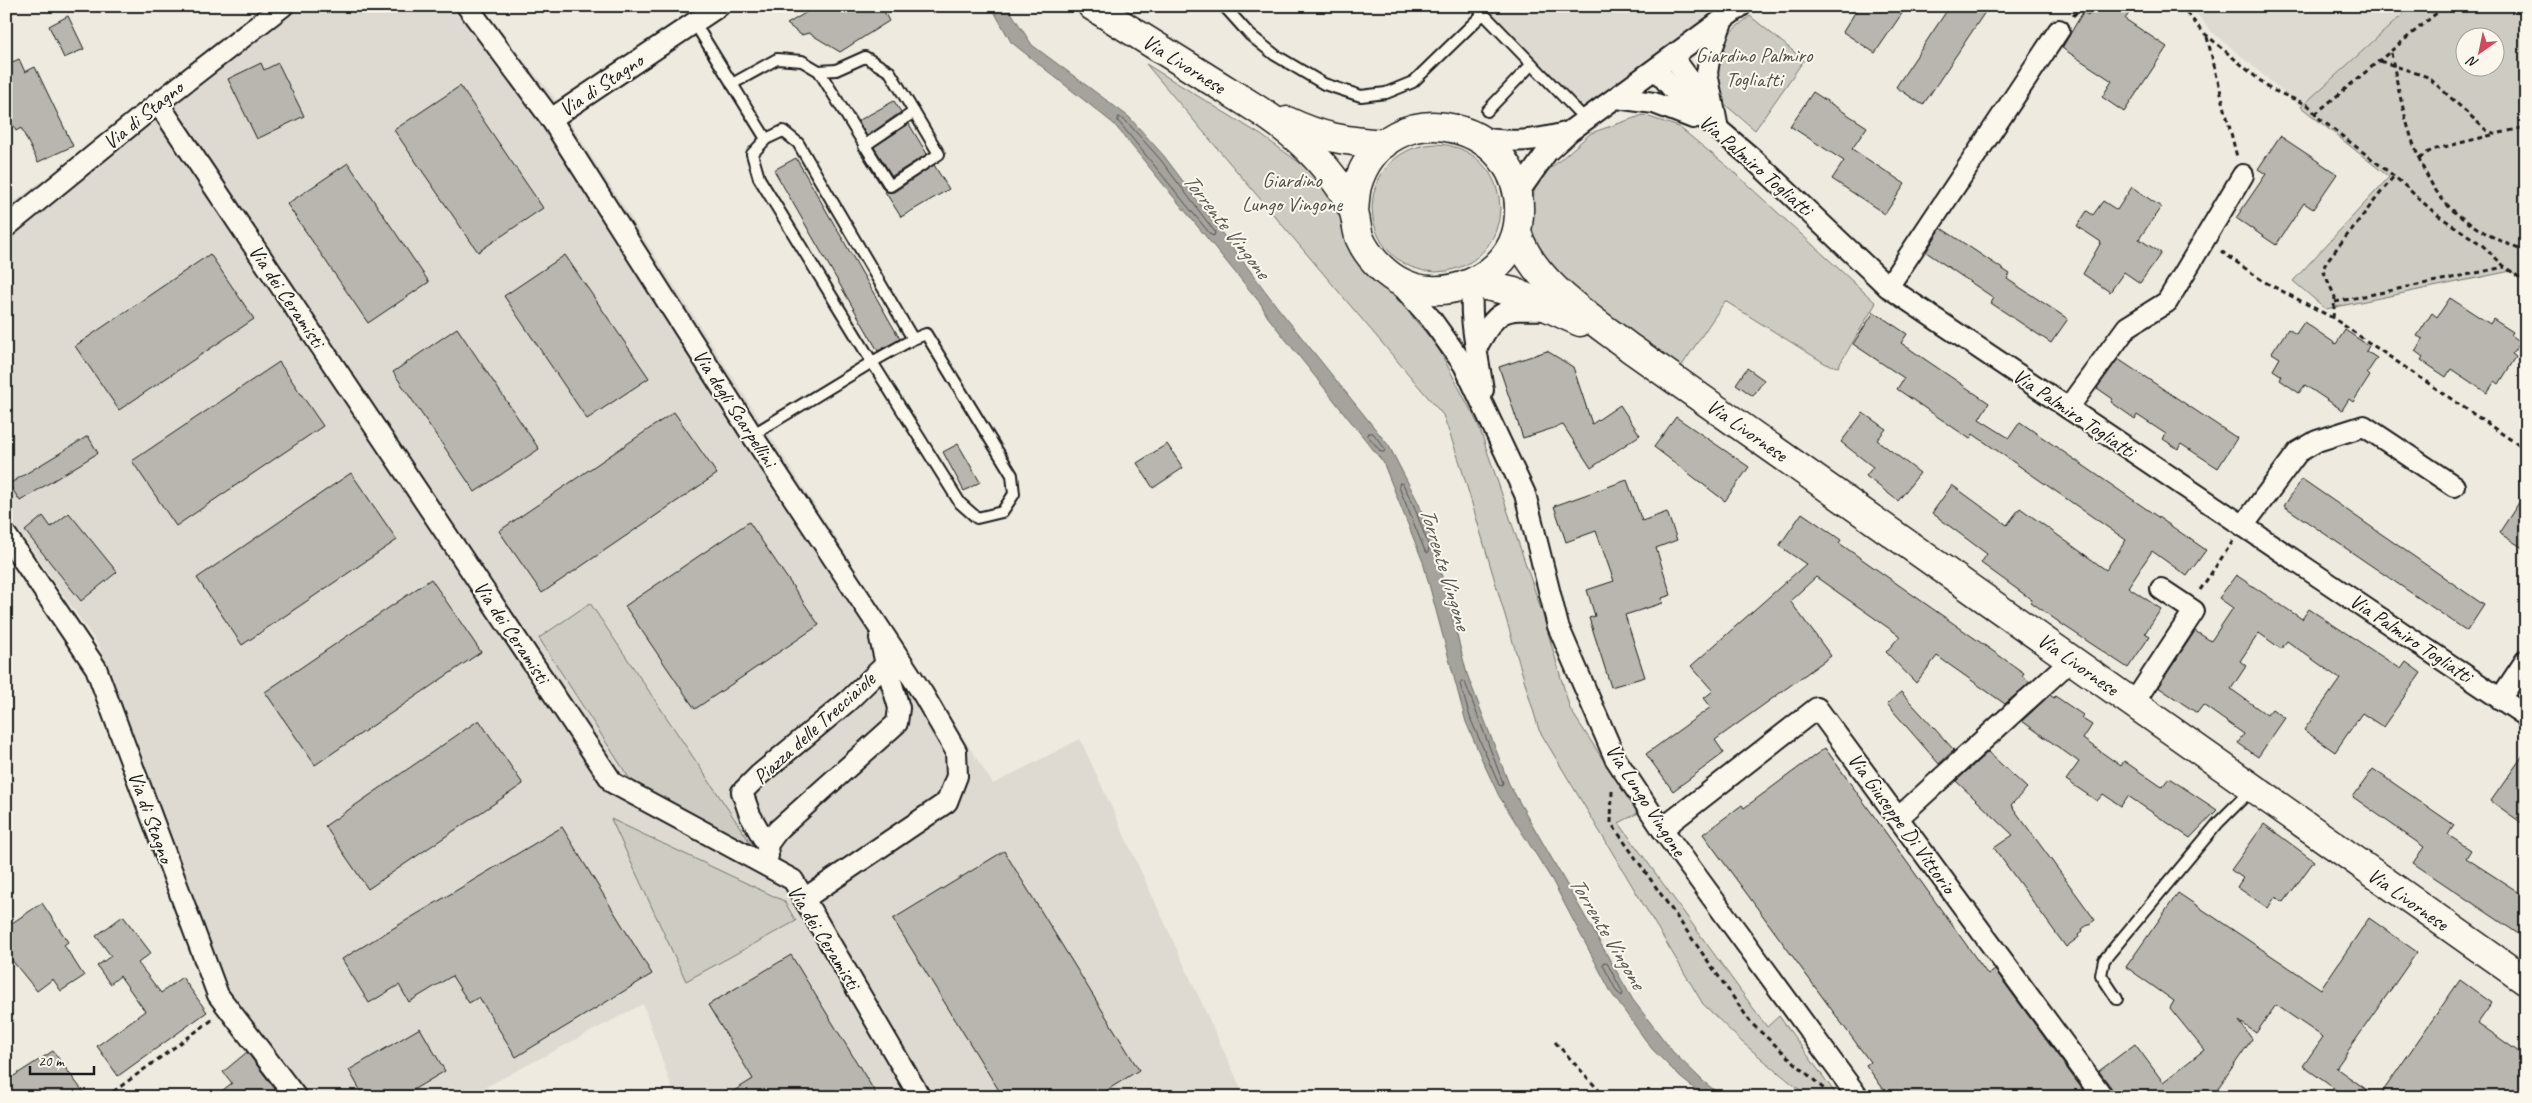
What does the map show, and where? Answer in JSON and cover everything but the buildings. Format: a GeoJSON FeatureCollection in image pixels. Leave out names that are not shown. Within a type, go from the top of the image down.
{"type":"FeatureCollection","features":[{"type":"Feature","properties":{"kind":"main road","name":"Via Livornese"},"geometry":{"type":"LineString","coordinates":[[1092,6],[1252,106],[1304,146],[1327,169],[1354,211]]}},
{"type":"Feature","properties":{"kind":"main road","name":"Via Livornese"},"geometry":{"type":"LineString","coordinates":[[1252,106],[1316,134],[1352,142],[1384,144]]}},
{"type":"Feature","properties":{"kind":"main road","name":"Via Livornese"},"geometry":{"type":"LineString","coordinates":[[1431,126],[1457,128],[1480,138],[1498,152],[1511,171],[1518,193],[1519,217],[1517,232],[1504,257],[1490,272],[1473,283],[1448,290],[1422,289],[1397,281],[1375,263],[1360,239],[1354,211],[1357,186],[1367,163],[1384,144],[1406,131],[1431,126]]}},
{"type":"Feature","properties":{"kind":"main road","name":"Via Livornese"},"geometry":{"type":"LineString","coordinates":[[1517,232],[1522,250],[1548,281],[1578,308],[1630,348],[2526,981]]}},
{"type":"Feature","properties":{"kind":"main road","name":"Via Livornese"},"geometry":{"type":"LineString","coordinates":[[1473,283],[1514,292],[1556,310],[1630,348]]}},
{"type":"Feature","properties":{"kind":"street","name":"Via di Stagno"},"geometry":{"type":"LineString","coordinates":[[6,227],[158,103],[283,6]]}},
{"type":"Feature","properties":{"kind":"street","name":"Via di Stagno"},"geometry":{"type":"LineString","coordinates":[[467,6],[552,119],[719,6]]}},
{"type":"Feature","properties":{"kind":"street"},"geometry":{"type":"LineString","coordinates":[[1518,193],[1547,152],[1570,131],[1741,6]]}},
{"type":"Feature","properties":{"kind":"street"},"geometry":{"type":"LineString","coordinates":[[1718,129],[1708,73],[1710,54],[1723,19]]}},
{"type":"Feature","properties":{"kind":"street"},"geometry":{"type":"LineString","coordinates":[[1888,287],[2059,30]]}},
{"type":"Feature","properties":{"kind":"street"},"geometry":{"type":"LineString","coordinates":[[1672,57],[1700,94],[1718,129]]}},
{"type":"Feature","properties":{"kind":"street","name":"Via Palmiro Togliatti"},"geometry":{"type":"LineString","coordinates":[[1656,69],[1686,105],[1718,129],[1807,209],[1888,287],[2526,716]]}},
{"type":"Feature","properties":{"kind":"street"},"geometry":{"type":"LineString","coordinates":[[1616,98],[1668,106],[1718,129]]}},
{"type":"Feature","properties":{"kind":"street","name":"Via dei Ceramisti"},"geometry":{"type":"LineString","coordinates":[[158,103],[613,784],[792,880],[920,1097]]}},
{"type":"Feature","properties":{"kind":"street","name":"Via degli Scarpellini"},"geometry":{"type":"LineString","coordinates":[[552,119],[752,435],[923,694],[956,750],[957,776],[947,802],[804,899]]}},
{"type":"Feature","properties":{"kind":"street"},"geometry":{"type":"LineString","coordinates":[[1480,138],[1510,142],[1535,141],[1570,131]]}},
{"type":"Feature","properties":{"kind":"street"},"geometry":{"type":"LineString","coordinates":[[2068,408],[2127,327],[2167,302],[2243,175]]}},
{"type":"Feature","properties":{"kind":"street","name":"Via Lungo Vingone"},"geometry":{"type":"LineString","coordinates":[[1397,281],[1431,319],[1464,365],[1525,494],[1558,626],[1615,758],[1662,829],[1858,1097]]}},
{"type":"Feature","properties":{"kind":"street","name":"Via Lungo Vingone"},"geometry":{"type":"LineString","coordinates":[[1473,283],[1470,299],[1486,409]]}},
{"type":"Feature","properties":{"kind":"street"},"geometry":{"type":"LineString","coordinates":[[1477,347],[1488,326],[1499,314],[1513,309],[1556,310]]}},
{"type":"Feature","properties":{"kind":"street"},"geometry":{"type":"LineString","coordinates":[[2243,526],[2298,452],[2316,441],[2364,426],[2454,486]]}},
{"type":"Feature","properties":{"kind":"street","name":"Via di Stagno"},"geometry":{"type":"LineString","coordinates":[[6,535],[96,668],[218,995],[296,1097]]}},
{"type":"Feature","properties":{"kind":"street"},"geometry":{"type":"LineString","coordinates":[[2133,704],[2194,611],[2161,589]]}},
{"type":"Feature","properties":{"kind":"street","name":"Piazza delle Trecciaiole"},"geometry":{"type":"LineString","coordinates":[[768,845],[778,830],[897,723],[899,708],[876,624]]}},
{"type":"Feature","properties":{"kind":"street"},"geometry":{"type":"LineString","coordinates":[[1898,818],[2071,660]]}},
{"type":"Feature","properties":{"kind":"street"},"geometry":{"type":"LineString","coordinates":[[2500,699],[2526,660]]}},
{"type":"Feature","properties":{"kind":"street","name":"Piazza delle Trecciaiole"},"geometry":{"type":"LineString","coordinates":[[769,867],[768,845],[750,816],[742,792],[759,775],[848,701],[886,664]]}},
{"type":"Feature","properties":{"kind":"street","name":"Via Giuseppe Di Vittorio"},"geometry":{"type":"LineString","coordinates":[[1662,829],[1817,708],[2103,1097]]}},
{"type":"Feature","properties":{"kind":"lane"},"geometry":{"type":"LineString","coordinates":[[1224,6],[1250,36],[1275,55],[1324,84],[1361,96],[1374,96],[1386,93],[1413,82],[1480,10],[1586,120]]}},
{"type":"Feature","properties":{"kind":"lane"},"geometry":{"type":"LineString","coordinates":[[694,22],[766,139]]}},
{"type":"Feature","properties":{"kind":"lane"},"geometry":{"type":"LineString","coordinates":[[732,84],[777,59],[802,61],[819,71],[890,186],[939,154],[890,72],[865,56],[836,70],[819,71]]}},
{"type":"Feature","properties":{"kind":"lane"},"geometry":{"type":"LineString","coordinates":[[1486,111],[1532,64]]}},
{"type":"Feature","properties":{"kind":"lane"},"geometry":{"type":"LineString","coordinates":[[864,146],[914,112]]}},
{"type":"Feature","properties":{"kind":"lane"},"geometry":{"type":"LineString","coordinates":[[752,435],[872,362],[913,339],[926,334],[1012,475],[1014,494],[1002,512],[976,518],[960,503],[872,362],[759,178],[752,154],[766,139],[783,131],[798,143],[913,339]]}},
{"type":"Feature","properties":{"kind":"lane"},"geometry":{"type":"LineString","coordinates":[[2117,999],[2101,975],[2104,960],[2218,823],[2253,789]]}},
{"type":"Feature","properties":{"kind":"path"},"geometry":{"type":"LineString","coordinates":[[2181,6],[2207,36],[2270,89],[2308,104],[2315,114],[2394,176],[2436,214],[2481,244],[2505,267],[2526,282]]}},
{"type":"Feature","properties":{"kind":"path"},"geometry":{"type":"LineString","coordinates":[[2315,114],[2446,6]]}},
{"type":"Feature","properties":{"kind":"path"},"geometry":{"type":"LineString","coordinates":[[2207,36],[2243,175]]}},
{"type":"Feature","properties":{"kind":"path"},"geometry":{"type":"LineString","coordinates":[[2391,53],[2422,168],[2440,197],[2456,213],[2500,240],[2526,252]]}},
{"type":"Feature","properties":{"kind":"path"},"geometry":{"type":"LineString","coordinates":[[2380,61],[2428,77],[2472,119],[2486,130],[2496,134]]}},
{"type":"Feature","properties":{"kind":"path"},"geometry":{"type":"LineString","coordinates":[[2419,158],[2432,150],[2526,127]]}},
{"type":"Feature","properties":{"kind":"path"},"geometry":{"type":"LineString","coordinates":[[2333,318],[2335,302],[2323,270],[2326,262],[2394,176]]}},
{"type":"Feature","properties":{"kind":"path"},"geometry":{"type":"LineString","coordinates":[[2204,240],[2264,281],[2333,318],[2526,450]]}},
{"type":"Feature","properties":{"kind":"path"},"geometry":{"type":"LineString","coordinates":[[2335,302],[2505,267]]}},
{"type":"Feature","properties":{"kind":"path"},"geometry":{"type":"LineString","coordinates":[[2188,607],[2243,526]]}},
{"type":"Feature","properties":{"kind":"path"},"geometry":{"type":"LineString","coordinates":[[1612,787],[1611,823],[1752,1024],[1830,1097]]}},
{"type":"Feature","properties":{"kind":"path"},"geometry":{"type":"LineString","coordinates":[[106,1097],[228,1008]]}},
{"type":"Feature","properties":{"kind":"path"},"geometry":{"type":"LineString","coordinates":[[1555,1042],[1605,1097]]}},
{"type":"Feature","properties":{"kind":"shaded area"},"geometry":{"type":"Polygon","coordinates":[[[276,6],[479,6],[553,96],[993,784],[1080,739],[1245,1097],[675,1097],[643,1004],[467,1097],[307,1097],[229,991],[99,646],[6,513],[6,208],[276,6]]]}},
{"type":"Feature","properties":{"kind":"shaded area"},"geometry":{"type":"Polygon","coordinates":[[[1476,6],[1741,6],[1586,120],[1476,6]]]}},
{"type":"Feature","properties":{"kind":"shaded area"},"geometry":{"type":"Polygon","coordinates":[[[2190,6],[2412,6],[2301,107],[2211,31],[2190,6]]]}},
{"type":"Feature","properties":{"kind":"green space"},"geometry":{"type":"Polygon","coordinates":[[[2412,6],[2526,6],[2526,282],[2511,271],[2326,309],[2293,281],[2389,177],[2301,107],[2412,6]]]}},
{"type":"Feature","properties":{"kind":"green space","name":"Giardino Palmiro Togliatti"},"geometry":{"type":"Polygon","coordinates":[[[1750,16],[1804,60],[1755,130],[1722,102],[1716,82],[1718,56],[1728,34],[1750,16]]]}},
{"type":"Feature","properties":{"kind":"green space","name":"Giardino Lungo Vingone"},"geometry":{"type":"Polygon","coordinates":[[[1146,64],[1261,135],[1311,171],[1335,204],[1360,261],[1392,293],[1437,346],[1478,424],[1542,612],[1570,709],[1638,813],[1619,823],[1767,1027],[1779,1016],[1838,1097],[1808,1097],[1743,1043],[1703,1004],[1539,730],[1460,463],[1443,415],[1146,64]]]}},
{"type":"Feature","properties":{"kind":"green space"},"geometry":{"type":"Polygon","coordinates":[[[1643,115],[1679,127],[1727,166],[1876,303],[1838,367],[1826,364],[1725,301],[1681,367],[1565,283],[1530,237],[1534,191],[1543,175],[1591,133],[1643,115]]]}},
{"type":"Feature","properties":{"kind":"green space"},"geometry":{"type":"Polygon","coordinates":[[[1436,144],[1449,145],[1461,149],[1481,163],[1495,183],[1499,195],[1499,221],[1495,233],[1481,253],[1461,267],[1449,271],[1436,272],[1423,271],[1411,267],[1391,253],[1377,233],[1373,221],[1372,208],[1373,195],[1377,183],[1391,163],[1411,149],[1423,145],[1436,144]]]}},
{"type":"Feature","properties":{"kind":"green space"},"geometry":{"type":"Polygon","coordinates":[[[590,603],[762,860],[640,795],[539,638],[590,603]]]}},
{"type":"Feature","properties":{"kind":"green space"},"geometry":{"type":"Polygon","coordinates":[[[611,819],[784,901],[796,921],[686,981],[611,819]]]}},
{"type":"Feature","properties":{"kind":"water"},"geometry":{"type":"Polygon","coordinates":[[[991,6],[1007,6],[1032,45],[1129,117],[1164,156],[1278,308],[1389,446],[1419,504],[1434,546],[1467,674],[1509,784],[1633,1000],[1673,1052],[1704,1082],[1723,1097],[1705,1097],[1681,1078],[1652,1049],[1612,994],[1552,880],[1499,796],[1466,722],[1423,562],[1383,462],[1267,316],[1261,304],[1114,124],[1011,42],[991,6]]]}},
{"type":"Feature","properties":{"kind":"water label","name":"Torrente Vingone"},"geometry":{"type":"Point","coordinates":[1227,225]}},
{"type":"Feature","properties":{"kind":"water label","name":"Torrente Vingone"},"geometry":{"type":"Point","coordinates":[1446,568]}},
{"type":"Feature","properties":{"kind":"water label","name":"Torrente Vingone"},"geometry":{"type":"Point","coordinates":[1608,932]}}]}
